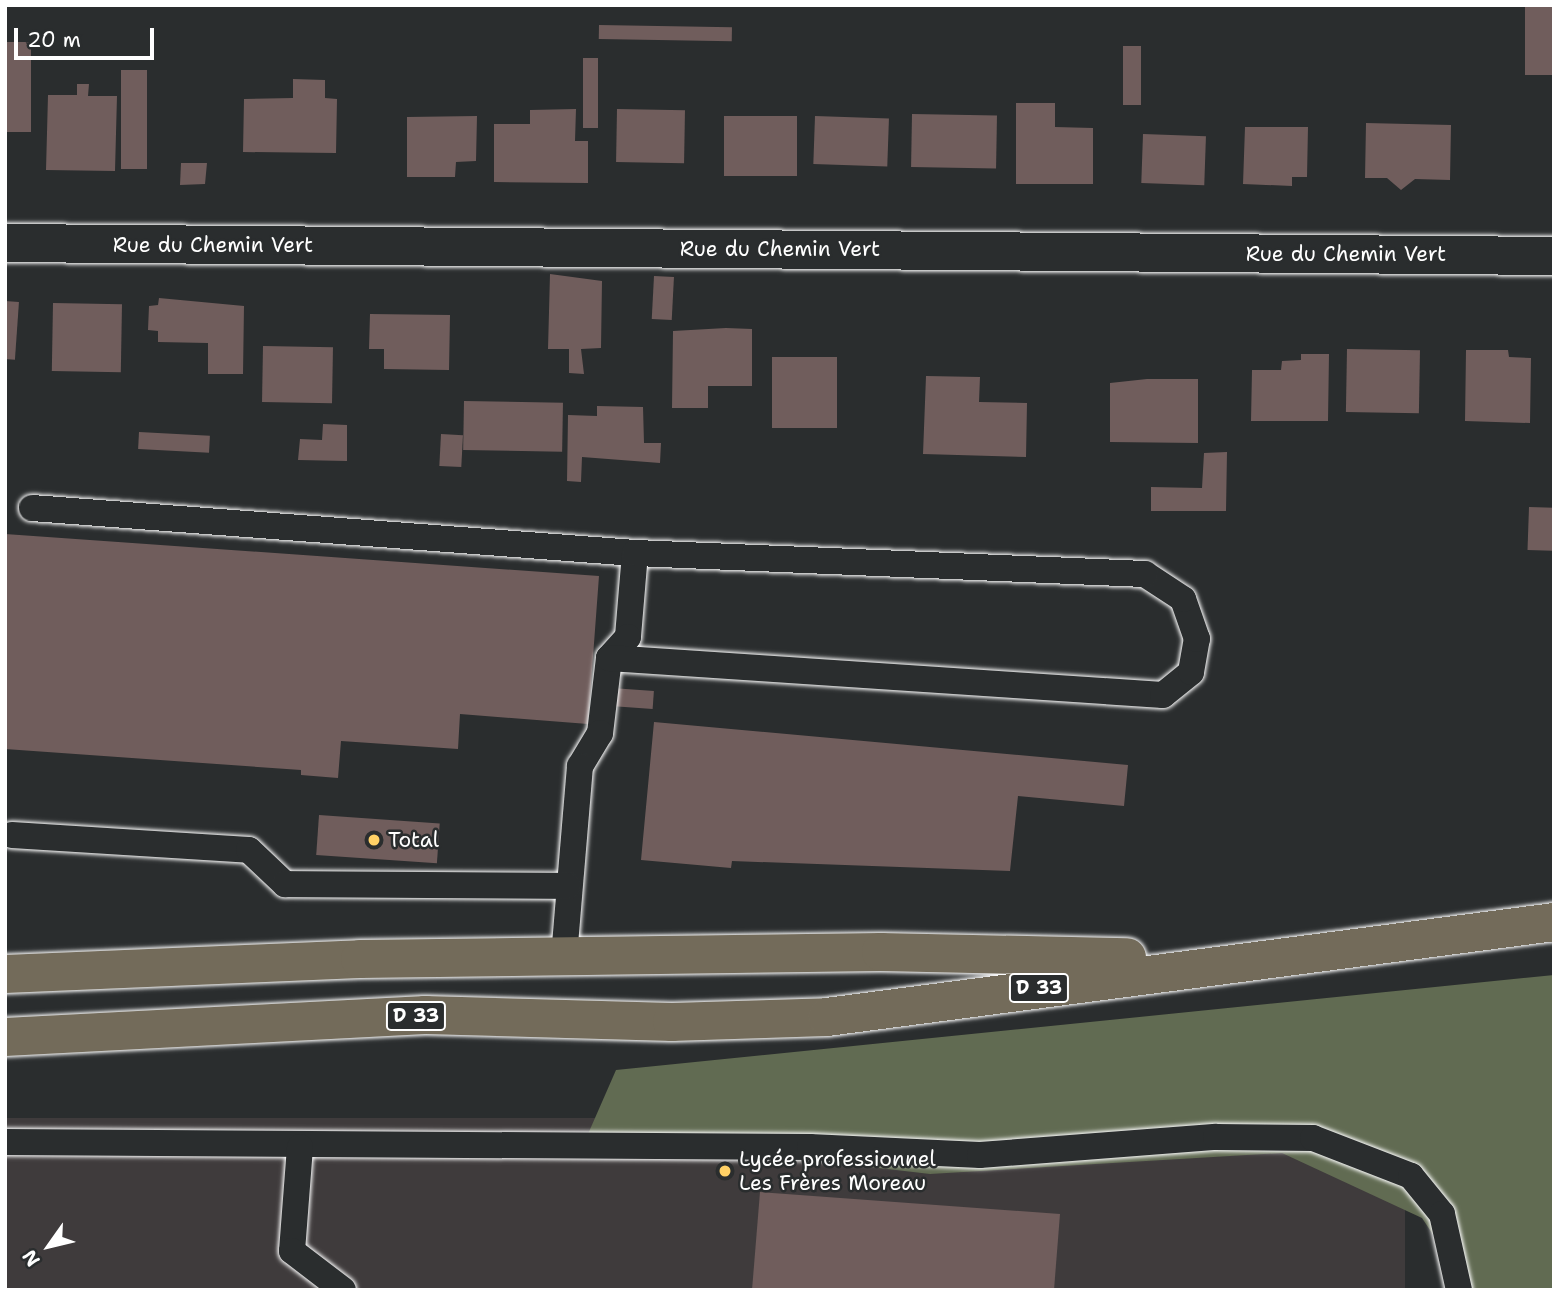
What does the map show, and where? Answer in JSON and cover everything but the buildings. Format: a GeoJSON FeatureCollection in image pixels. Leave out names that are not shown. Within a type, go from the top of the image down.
{"type":"FeatureCollection","features":[{"type":"Feature","properties":{"kind":"main road","name":"D 33"},"geometry":{"type":"LineString","coordinates":[[5,1037],[425,1015],[672,1022],[827,1017],[1554,922]]}},
{"type":"Feature","properties":{"kind":"main road","name":"D 33"},"geometry":{"type":"LineString","coordinates":[[5,974],[565,957],[881,953],[1251,960]]}},
{"type":"Feature","properties":{"kind":"street","name":"Rue du Chemin Vert"},"geometry":{"type":"LineString","coordinates":[[5,243],[1554,256]]}},
{"type":"Feature","properties":{"kind":"lane"},"geometry":{"type":"LineString","coordinates":[[32,508],[635,553],[1145,574],[1183,599],[1197,639],[1191,672],[1163,695],[609,658]]}},
{"type":"Feature","properties":{"kind":"lane"},"geometry":{"type":"LineString","coordinates":[[565,957],[568,886],[580,766],[600,733],[609,658],[628,637],[635,553]]}},
{"type":"Feature","properties":{"kind":"lane"},"geometry":{"type":"LineString","coordinates":[[12,835],[249,850],[285,884],[568,886]]}},
{"type":"Feature","properties":{"kind":"lane"},"geometry":{"type":"LineString","coordinates":[[5,1142],[300,1147],[810,1147],[979,1155],[1216,1137],[1313,1138],[1411,1176],[1442,1214],[1460,1290]]}},
{"type":"Feature","properties":{"kind":"lane"},"geometry":{"type":"LineString","coordinates":[[300,1147],[292,1251],[343,1290]]}},
{"type":"Feature","properties":{"kind":"shaded area","name":"Lycée professionnel Les Frères Moreau"},"geometry":{"type":"Polygon","coordinates":[[[5,1118],[1405,1118],[1405,1290],[5,1290],[5,1118]]]}},
{"type":"Feature","properties":{"kind":"green space"},"geometry":{"type":"Polygon","coordinates":[[[1554,975],[1554,1290],[1470,1290],[1422,1218],[1282,1153],[930,1174],[588,1134],[616,1070],[1554,975]]]}},
{"type":"Feature","properties":{"kind":"place","name":"Total"},"geometry":{"type":"Point","coordinates":[374,840]}},
{"type":"Feature","properties":{"kind":"place","name":"Lycée professionnel Les Frères Moreau"},"geometry":{"type":"Point","coordinates":[725,1171]}}]}
